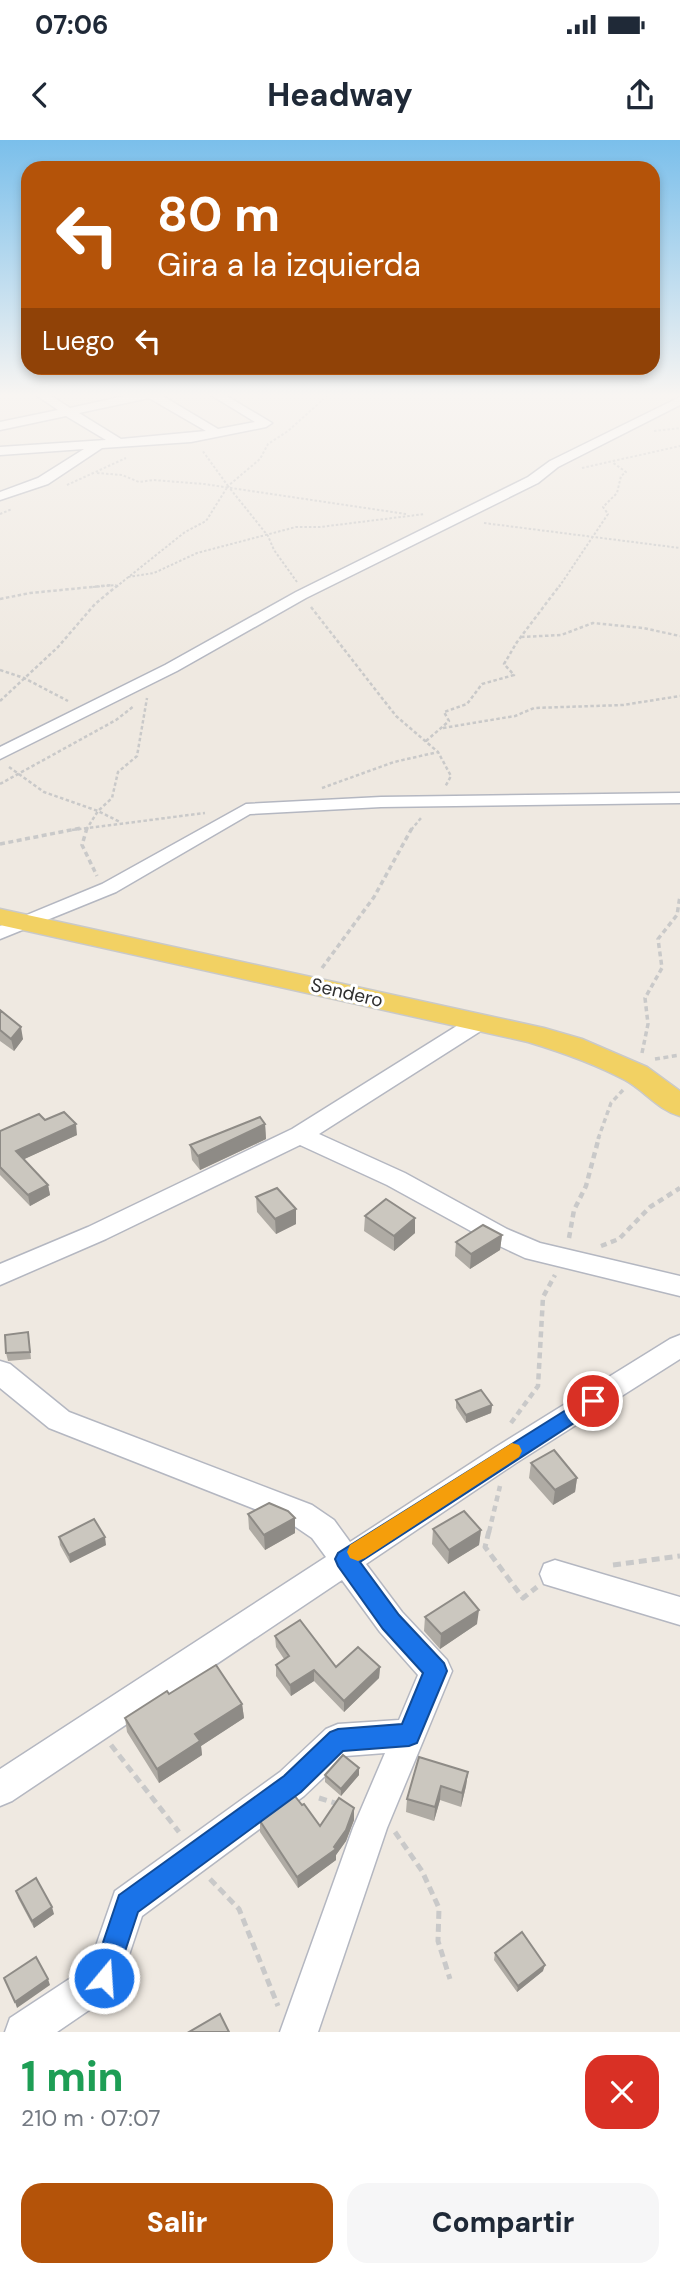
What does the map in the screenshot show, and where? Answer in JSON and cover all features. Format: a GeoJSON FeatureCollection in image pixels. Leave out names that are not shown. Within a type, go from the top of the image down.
{"type":"FeatureCollection","features":[{"type":"Feature","properties":{"kind":"main road","name":"Sendero"},"geometry":{"type":"LineString","coordinates":[[8,924],[311,984],[479,1021],[572,1046],[638,1068],[680,1106]]}},
{"type":"Feature","properties":{"kind":"street"},"geometry":{"type":"LineString","coordinates":[[0,496],[36,483]]}},
{"type":"Feature","properties":{"kind":"street"},"geometry":{"type":"LineString","coordinates":[[0,754],[171,668],[301,595],[526,483]]}},
{"type":"Feature","properties":{"kind":"street"},"geometry":{"type":"LineString","coordinates":[[8,924],[109,888],[246,809],[438,802],[680,798]]}},
{"type":"Feature","properties":{"kind":"street"},"geometry":{"type":"LineString","coordinates":[[0,1275],[97,1233],[300,1135],[479,1021]]}},
{"type":"Feature","properties":{"kind":"street"},"geometry":{"type":"LineString","coordinates":[[300,1135],[396,1179],[498,1235],[564,1260],[680,1286]]}},
{"type":"Feature","properties":{"kind":"street"},"geometry":{"type":"LineString","coordinates":[[0,1789],[346,1559],[680,1346]]}},
{"type":"Feature","properties":{"kind":"street"},"geometry":{"type":"LineString","coordinates":[[0,1372],[59,1420],[301,1514],[323,1529],[391,1622],[436,1671],[370,1828],[299,2032]]}},
{"type":"Feature","properties":{"kind":"street"},"geometry":{"type":"LineString","coordinates":[[555,1574],[680,1611]]}},
{"type":"Feature","properties":{"kind":"street"},"geometry":{"type":"LineString","coordinates":[[24,2032],[104,1978],[128,1904],[292,1784],[338,1740],[409,1735]]}},
{"type":"Feature","properties":{"kind":"path"},"geometry":{"type":"LineString","coordinates":[[189,483],[352,504],[411,515]]}},
{"type":"Feature","properties":{"kind":"path"},"geometry":{"type":"LineString","coordinates":[[225,483],[268,536],[274,550],[297,581],[301,595],[396,716],[438,752],[451,776],[438,802],[402,839],[393,863],[374,897],[341,938],[311,984]]}},
{"type":"Feature","properties":{"kind":"path"},"geometry":{"type":"LineString","coordinates":[[0,701],[58,647],[94,604],[185,531],[206,521],[232,483]]}},
{"type":"Feature","properties":{"kind":"path"},"geometry":{"type":"LineString","coordinates":[[426,741],[449,720],[444,712],[464,708],[478,694],[482,684],[514,675],[504,664],[594,538],[608,514],[603,507],[617,493],[619,483]]}},
{"type":"Feature","properties":{"kind":"path"},"geometry":{"type":"LineString","coordinates":[[128,577],[154,573],[197,553],[296,527],[320,527],[411,515],[449,514],[594,538],[680,548]]}},
{"type":"Feature","properties":{"kind":"path"},"geometry":{"type":"LineString","coordinates":[[0,599],[30,593],[118,585]]}},
{"type":"Feature","properties":{"kind":"path"},"geometry":{"type":"LineString","coordinates":[[521,637],[561,635],[593,623],[643,628],[680,636]]}},
{"type":"Feature","properties":{"kind":"path"},"geometry":{"type":"LineString","coordinates":[[0,670],[24,678],[85,710]]}},
{"type":"Feature","properties":{"kind":"path"},"geometry":{"type":"LineString","coordinates":[[0,784],[116,720],[148,692],[137,756],[118,772],[112,798],[98,811],[87,827],[82,845],[99,880],[109,888]]}},
{"type":"Feature","properties":{"kind":"path"},"geometry":{"type":"LineString","coordinates":[[441,729],[515,716],[521,710],[541,706],[615,706],[680,696]]}},
{"type":"Feature","properties":{"kind":"path"},"geometry":{"type":"LineString","coordinates":[[312,791],[391,765],[409,756],[438,752]]}},
{"type":"Feature","properties":{"kind":"path"},"geometry":{"type":"LineString","coordinates":[[0,762],[44,792],[98,811],[122,823]]}},
{"type":"Feature","properties":{"kind":"path"},"geometry":{"type":"LineString","coordinates":[[0,844],[87,827],[246,809]]}},
{"type":"Feature","properties":{"kind":"path"},"geometry":{"type":"LineString","coordinates":[[574,1210],[586,1186],[591,1159],[611,1103],[638,1068],[648,1024],[645,998],[662,968],[658,939],[677,915],[680,896]]}},
{"type":"Feature","properties":{"kind":"path"},"geometry":{"type":"LineString","coordinates":[[638,1068],[680,1055]]}},
{"type":"Feature","properties":{"kind":"path"},"geometry":{"type":"LineString","coordinates":[[564,1260],[619,1239],[650,1208],[680,1188]]}},
{"type":"Feature","properties":{"kind":"path"},"geometry":{"type":"LineString","coordinates":[[600,1567],[680,1556]]}},
{"type":"Feature","properties":{"kind":"path"},"geometry":{"type":"LineString","coordinates":[[292,1784],[304,1793],[339,1804],[370,1828],[390,1828],[410,1851],[439,1908],[438,1941],[450,1979]]}},
{"type":"Feature","properties":{"kind":"building"},"geometry":{"type":"Polygon","coordinates":[[[0,1010],[21,1027],[11,1039],[0,1030],[0,1010]]]}},
{"type":"Feature","properties":{"kind":"building"},"geometry":{"type":"Polygon","coordinates":[[[64,1112],[76,1124],[16,1151],[48,1185],[28,1195],[0,1167],[0,1131],[39,1114],[45,1120],[64,1112]]]}},
{"type":"Feature","properties":{"kind":"building"},"geometry":{"type":"Polygon","coordinates":[[[260,1117],[265,1124],[198,1156],[190,1145],[260,1117]]]}},
{"type":"Feature","properties":{"kind":"building"},"geometry":{"type":"Polygon","coordinates":[[[277,1188],[296,1209],[275,1219],[256,1197],[277,1188]]]}},
{"type":"Feature","properties":{"kind":"building"},"geometry":{"type":"Polygon","coordinates":[[[386,1199],[415,1218],[394,1236],[365,1216],[386,1199]]]}},
{"type":"Feature","properties":{"kind":"building"},"geometry":{"type":"Polygon","coordinates":[[[483,1225],[502,1235],[471,1254],[456,1242],[483,1225]]]}},
{"type":"Feature","properties":{"kind":"building"},"geometry":{"type":"Polygon","coordinates":[[[28,1332],[30,1352],[6,1353],[5,1335],[28,1332]]]}},
{"type":"Feature","properties":{"kind":"building"},"geometry":{"type":"Polygon","coordinates":[[[481,1390],[492,1405],[466,1415],[456,1400],[481,1390]]]}},
{"type":"Feature","properties":{"kind":"building"},"geometry":{"type":"Polygon","coordinates":[[[554,1450],[577,1478],[555,1490],[531,1463],[554,1450]]]}},
{"type":"Feature","properties":{"kind":"building"},"geometry":{"type":"Polygon","coordinates":[[[269,1503],[288,1511],[295,1518],[264,1535],[248,1514],[269,1503]]]}},
{"type":"Feature","properties":{"kind":"building"},"geometry":{"type":"Polygon","coordinates":[[[464,1511],[481,1530],[449,1550],[433,1529],[464,1511]]]}},
{"type":"Feature","properties":{"kind":"building"},"geometry":{"type":"Polygon","coordinates":[[[94,1519],[105,1537],[69,1555],[59,1537],[94,1519]]]}},
{"type":"Feature","properties":{"kind":"building"},"geometry":{"type":"Polygon","coordinates":[[[464,1592],[479,1610],[441,1634],[425,1617],[464,1592]]]}},
{"type":"Feature","properties":{"kind":"building"},"geometry":{"type":"Polygon","coordinates":[[[300,1620],[336,1667],[358,1647],[380,1667],[344,1701],[314,1670],[290,1685],[276,1665],[289,1656],[275,1636],[300,1620]]]}},
{"type":"Feature","properties":{"kind":"building"},"geometry":{"type":"Polygon","coordinates":[[[216,1665],[242,1704],[195,1734],[200,1741],[157,1769],[125,1718],[167,1691],[169,1694],[216,1665]]]}},
{"type":"Feature","properties":{"kind":"building"},"geometry":{"type":"Polygon","coordinates":[[[343,1755],[359,1768],[341,1789],[325,1775],[343,1755]]]}},
{"type":"Feature","properties":{"kind":"building"},"geometry":{"type":"Polygon","coordinates":[[[419,1757],[468,1772],[462,1793],[441,1786],[435,1807],[407,1799],[419,1757]]]}},
{"type":"Feature","properties":{"kind":"building"},"geometry":{"type":"Polygon","coordinates":[[[294,1795],[320,1826],[339,1798],[354,1808],[346,1830],[334,1847],[336,1849],[297,1877],[260,1821],[294,1795]]]}},
{"type":"Feature","properties":{"kind":"building"},"geometry":{"type":"Polygon","coordinates":[[[36,1878],[52,1907],[32,1921],[16,1891],[36,1878]]]}},
{"type":"Feature","properties":{"kind":"building"},"geometry":{"type":"Polygon","coordinates":[[[522,1932],[545,1965],[518,1986],[495,1953],[522,1932]]]}},
{"type":"Feature","properties":{"kind":"building"},"geometry":{"type":"Polygon","coordinates":[[[36,1957],[48,1979],[15,2002],[4,1978],[36,1957]]]}},
{"type":"Feature","properties":{"kind":"building"},"geometry":{"type":"Polygon","coordinates":[[[220,2014],[229,2032],[189,2032],[220,2014]]]}},
{"type":"Feature","properties":{"kind":"slow traffic"},"geometry":{"type":"LineString","coordinates":[[358,1552],[512,1451]]}},
{"type":"Feature","properties":{"kind":"route"},"geometry":{"type":"LineString","coordinates":[[104,1978],[128,1904],[292,1784],[338,1740],[409,1735],[436,1671],[391,1622],[346,1559],[593,1401]]}}]}
